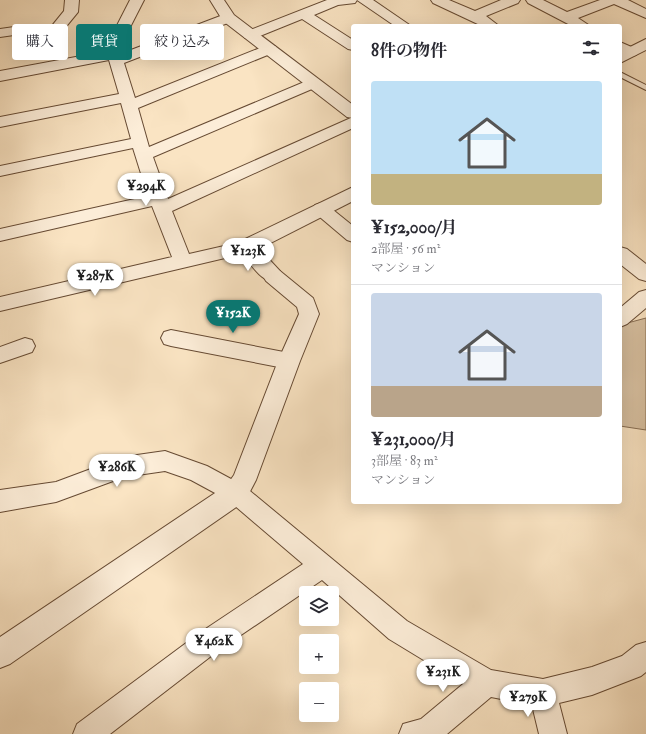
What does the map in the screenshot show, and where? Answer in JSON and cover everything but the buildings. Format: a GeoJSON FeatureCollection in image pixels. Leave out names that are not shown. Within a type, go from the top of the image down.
{"type":"FeatureCollection","features":[{"type":"Feature","properties":{"kind":"street"},"geometry":{"type":"LineString","coordinates":[[0,33],[28,29],[55,31],[71,12],[72,0]]}},
{"type":"Feature","properties":{"kind":"street"},"geometry":{"type":"LineString","coordinates":[[125,24],[137,0]]}},
{"type":"Feature","properties":{"kind":"street"},"geometry":{"type":"LineString","coordinates":[[217,0],[228,18],[351,111]]}},
{"type":"Feature","properties":{"kind":"street"},"geometry":{"type":"LineString","coordinates":[[250,34],[336,1],[350,0]]}},
{"type":"Feature","properties":{"kind":"street"},"geometry":{"type":"LineString","coordinates":[[364,0],[401,24]]}},
{"type":"Feature","properties":{"kind":"street"},"geometry":{"type":"LineString","coordinates":[[438,0],[475,16],[489,24]]}},
{"type":"Feature","properties":{"kind":"street"},"geometry":{"type":"LineString","coordinates":[[475,16],[513,0]]}},
{"type":"Feature","properties":{"kind":"street"},"geometry":{"type":"LineString","coordinates":[[533,0],[579,24]]}},
{"type":"Feature","properties":{"kind":"street"},"geometry":{"type":"LineString","coordinates":[[567,17],[612,0]]}},
{"type":"Feature","properties":{"kind":"street"},"geometry":{"type":"LineString","coordinates":[[617,0],[646,14]]}},
{"type":"Feature","properties":{"kind":"street"},"geometry":{"type":"LineString","coordinates":[[305,14],[351,45]]}},
{"type":"Feature","properties":{"kind":"street"},"geometry":{"type":"LineString","coordinates":[[132,52],[228,18]]}},
{"type":"Feature","properties":{"kind":"street"},"geometry":{"type":"LineString","coordinates":[[624,52],[646,44]]}},
{"type":"Feature","properties":{"kind":"street"},"geometry":{"type":"LineString","coordinates":[[0,122],[129,101],[270,49]]}},
{"type":"Feature","properties":{"kind":"street"},"geometry":{"type":"LineString","coordinates":[[0,76],[103,60]]}},
{"type":"Feature","properties":{"kind":"street"},"geometry":{"type":"LineString","coordinates":[[117,60],[142,148],[161,204],[183,261]]}},
{"type":"Feature","properties":{"kind":"street"},"geometry":{"type":"LineString","coordinates":[[0,171],[142,148],[314,83]]}},
{"type":"Feature","properties":{"kind":"street"},"geometry":{"type":"LineString","coordinates":[[0,236],[161,204],[351,123]]}},
{"type":"Feature","properties":{"kind":"street"},"geometry":{"type":"LineString","coordinates":[[0,304],[246,247],[351,195]]}},
{"type":"Feature","properties":{"kind":"street"},"geometry":{"type":"LineString","coordinates":[[321,210],[351,234]]}},
{"type":"Feature","properties":{"kind":"street"},"geometry":{"type":"LineString","coordinates":[[0,654],[236,494],[244,480],[289,361],[309,314],[306,303],[273,276],[246,247]]}},
{"type":"Feature","properties":{"kind":"street"},"geometry":{"type":"LineString","coordinates":[[622,256],[646,274]]}},
{"type":"Feature","properties":{"kind":"street"},"geometry":{"type":"LineString","coordinates":[[622,317],[646,297]]}},
{"type":"Feature","properties":{"kind":"street"},"geometry":{"type":"LineString","coordinates":[[171,338],[289,361]]}},
{"type":"Feature","properties":{"kind":"street"},"geometry":{"type":"LineString","coordinates":[[0,355],[25,346]]}},
{"type":"Feature","properties":{"kind":"street"},"geometry":{"type":"LineString","coordinates":[[0,501],[56,492],[123,467],[166,461],[199,473],[236,494],[323,565],[398,630],[486,683],[543,693],[592,681],[631,666],[646,655]]}},
{"type":"Feature","properties":{"kind":"street"},"geometry":{"type":"LineString","coordinates":[[87,734],[210,641],[323,565]]}},
{"type":"Feature","properties":{"kind":"street"},"geometry":{"type":"LineString","coordinates":[[413,734],[427,732],[486,683]]}},
{"type":"Feature","properties":{"kind":"street"},"geometry":{"type":"LineString","coordinates":[[543,693],[553,734]]}},
{"type":"Feature","properties":{"kind":"lane"},"geometry":{"type":"LineString","coordinates":[[622,75],[646,88]]}},
{"type":"Feature","properties":{"kind":"shaded area"},"geometry":{"type":"Polygon","coordinates":[[[646,318],[646,430],[622,426],[622,324],[646,318]]]}}]}
